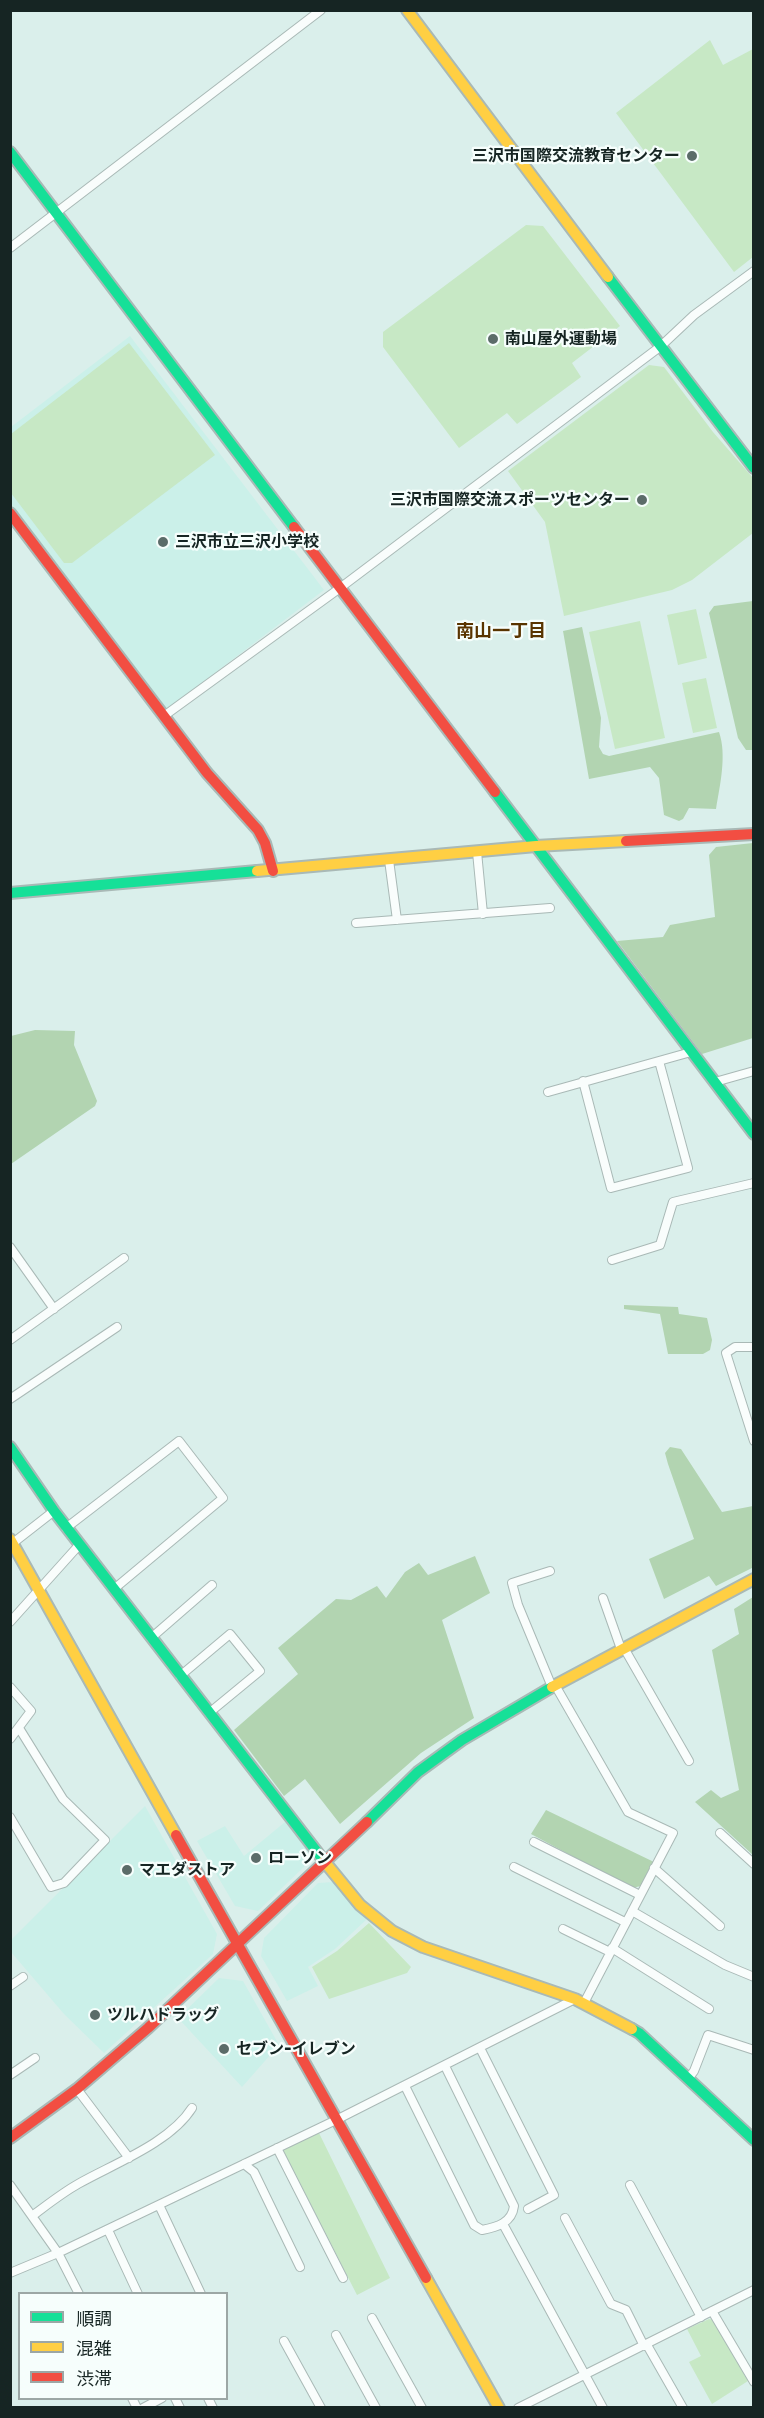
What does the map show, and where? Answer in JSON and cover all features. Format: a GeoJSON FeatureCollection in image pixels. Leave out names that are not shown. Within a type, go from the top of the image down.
{"type":"FeatureCollection","features":[{"type":"Feature","properties":{"kind":"street"},"geometry":{"type":"LineString","coordinates":[[10,248],[321,10]]}},
{"type":"Feature","properties":{"kind":"street"},"geometry":{"type":"LineString","coordinates":[[407,10],[753,468]]}},
{"type":"Feature","properties":{"kind":"street"},"geometry":{"type":"LineString","coordinates":[[10,152],[753,1134]]}},
{"type":"Feature","properties":{"kind":"street"},"geometry":{"type":"LineString","coordinates":[[164,716],[340,588],[661,346],[694,315],[753,271]]}},
{"type":"Feature","properties":{"kind":"street"},"geometry":{"type":"LineString","coordinates":[[10,513],[207,773],[258,830],[265,843],[273,871]]}},
{"type":"Feature","properties":{"kind":"street"},"geometry":{"type":"LineString","coordinates":[[10,893],[536,846],[753,834]]}},
{"type":"Feature","properties":{"kind":"street"},"geometry":{"type":"LineString","coordinates":[[477,852],[483,914]]}},
{"type":"Feature","properties":{"kind":"street"},"geometry":{"type":"LineString","coordinates":[[389,860],[397,920]]}},
{"type":"Feature","properties":{"kind":"street"},"geometry":{"type":"LineString","coordinates":[[356,923],[550,908]]}},
{"type":"Feature","properties":{"kind":"street"},"geometry":{"type":"LineString","coordinates":[[548,1092],[692,1052]]}},
{"type":"Feature","properties":{"kind":"street"},"geometry":{"type":"LineString","coordinates":[[583,1081],[611,1188],[688,1168],[659,1060]]}},
{"type":"Feature","properties":{"kind":"street"},"geometry":{"type":"LineString","coordinates":[[715,1082],[753,1071]]}},
{"type":"Feature","properties":{"kind":"street"},"geometry":{"type":"LineString","coordinates":[[612,1260],[660,1245],[673,1202],[753,1183]]}},
{"type":"Feature","properties":{"kind":"street"},"geometry":{"type":"LineString","coordinates":[[10,1247],[54,1309]]}},
{"type":"Feature","properties":{"kind":"street"},"geometry":{"type":"LineString","coordinates":[[10,1340],[124,1258]]}},
{"type":"Feature","properties":{"kind":"street"},"geometry":{"type":"LineString","coordinates":[[10,1400],[117,1327]]}},
{"type":"Feature","properties":{"kind":"street"},"geometry":{"type":"LineString","coordinates":[[753,1347],[735,1347],[726,1353],[753,1441]]}},
{"type":"Feature","properties":{"kind":"street"},"geometry":{"type":"LineString","coordinates":[[66,1528],[179,1441],[223,1498],[114,1589]]}},
{"type":"Feature","properties":{"kind":"street"},"geometry":{"type":"LineString","coordinates":[[10,1447],[66,1528],[360,1905],[392,1931],[423,1947],[579,2001],[639,2033],[753,2140]]}},
{"type":"Feature","properties":{"kind":"street"},"geometry":{"type":"LineString","coordinates":[[54,1511],[13,1546],[499,2408]]}},
{"type":"Feature","properties":{"kind":"street"},"geometry":{"type":"LineString","coordinates":[[10,1622],[80,1544]]}},
{"type":"Feature","properties":{"kind":"street"},"geometry":{"type":"LineString","coordinates":[[10,2273],[108,2230],[579,2001],[611,1950],[673,1833],[628,1812],[554,1686],[518,1605],[512,1583],[550,1571]]}},
{"type":"Feature","properties":{"kind":"street"},"geometry":{"type":"LineString","coordinates":[[10,2138],[76,2089],[148,2028],[325,1863],[418,1772],[462,1740],[554,1686],[753,1579]]}},
{"type":"Feature","properties":{"kind":"street"},"geometry":{"type":"LineString","coordinates":[[151,1638],[212,1585]]}},
{"type":"Feature","properties":{"kind":"street"},"geometry":{"type":"LineString","coordinates":[[603,1598],[623,1648],[689,1761]]}},
{"type":"Feature","properties":{"kind":"street"},"geometry":{"type":"LineString","coordinates":[[180,1676],[230,1634],[260,1671],[209,1713]]}},
{"type":"Feature","properties":{"kind":"street"},"geometry":{"type":"LineString","coordinates":[[10,1687],[31,1712],[10,1738]]}},
{"type":"Feature","properties":{"kind":"street"},"geometry":{"type":"LineString","coordinates":[[10,1818],[51,1887],[64,1883],[105,1840],[63,1799],[19,1728]]}},
{"type":"Feature","properties":{"kind":"street"},"geometry":{"type":"LineString","coordinates":[[720,1833],[753,1864]]}},
{"type":"Feature","properties":{"kind":"street"},"geometry":{"type":"LineString","coordinates":[[534,1842],[640,1895]]}},
{"type":"Feature","properties":{"kind":"street"},"geometry":{"type":"LineString","coordinates":[[514,1867],[626,1922]]}},
{"type":"Feature","properties":{"kind":"street"},"geometry":{"type":"LineString","coordinates":[[654,1868],[720,1926]]}},
{"type":"Feature","properties":{"kind":"street"},"geometry":{"type":"LineString","coordinates":[[632,1911],[725,1965],[753,1977]]}},
{"type":"Feature","properties":{"kind":"street"},"geometry":{"type":"LineString","coordinates":[[563,1929],[611,1950],[709,2009]]}},
{"type":"Feature","properties":{"kind":"street"},"geometry":{"type":"LineString","coordinates":[[10,1986],[23,1977]]}},
{"type":"Feature","properties":{"kind":"street"},"geometry":{"type":"LineString","coordinates":[[688,2079],[694,2071],[708,2035],[753,2050]]}},
{"type":"Feature","properties":{"kind":"street"},"geometry":{"type":"LineString","coordinates":[[480,2048],[554,2195],[528,2209]]}},
{"type":"Feature","properties":{"kind":"street"},"geometry":{"type":"LineString","coordinates":[[10,2075],[35,2058]]}},
{"type":"Feature","properties":{"kind":"street"},"geometry":{"type":"LineString","coordinates":[[405,2086],[474,2225],[482,2230],[504,2224],[513,2212],[514,2205],[445,2066]]}},
{"type":"Feature","properties":{"kind":"street"},"geometry":{"type":"LineString","coordinates":[[76,2089],[129,2158]]}},
{"type":"Feature","properties":{"kind":"street"},"geometry":{"type":"LineString","coordinates":[[32,2216],[77,2185],[154,2142],[187,2116],[192,2108]]}},
{"type":"Feature","properties":{"kind":"street"},"geometry":{"type":"LineString","coordinates":[[277,2148],[343,2278]]}},
{"type":"Feature","properties":{"kind":"street"},"geometry":{"type":"LineString","coordinates":[[244,2164],[254,2172],[300,2267]]}},
{"type":"Feature","properties":{"kind":"street"},"geometry":{"type":"LineString","coordinates":[[10,2185],[58,2253],[78,2292]]}},
{"type":"Feature","properties":{"kind":"street"},"geometry":{"type":"LineString","coordinates":[[630,2185],[701,2317]]}},
{"type":"Feature","properties":{"kind":"street"},"geometry":{"type":"LineString","coordinates":[[159,2205],[200,2292]]}},
{"type":"Feature","properties":{"kind":"street"},"geometry":{"type":"LineString","coordinates":[[565,2218],[611,2304],[626,2310],[683,2408]]}},
{"type":"Feature","properties":{"kind":"street"},"geometry":{"type":"LineString","coordinates":[[504,2224],[603,2408]]}},
{"type":"Feature","properties":{"kind":"street"},"geometry":{"type":"LineString","coordinates":[[108,2230],[137,2292]]}},
{"type":"Feature","properties":{"kind":"street"},"geometry":{"type":"LineString","coordinates":[[518,2408],[646,2346],[753,2290]]}},
{"type":"Feature","properties":{"kind":"street"},"geometry":{"type":"LineString","coordinates":[[712,2311],[753,2382]]}},
{"type":"Feature","properties":{"kind":"street"},"geometry":{"type":"LineString","coordinates":[[372,2319],[422,2408]]}},
{"type":"Feature","properties":{"kind":"street"},"geometry":{"type":"LineString","coordinates":[[336,2335],[376,2408]]}},
{"type":"Feature","properties":{"kind":"street"},"geometry":{"type":"LineString","coordinates":[[284,2341],[321,2408]]}},
{"type":"Feature","properties":{"kind":"street"},"geometry":{"type":"LineString","coordinates":[[143,2408],[158,2400]]}},
{"type":"Feature","properties":{"kind":"shaded area"},"geometry":{"type":"Polygon","coordinates":[[[710,40],[723,65],[753,49],[753,257],[734,272],[616,113],[710,40]]]}},
{"type":"Feature","properties":{"kind":"shaded area","name":"南山屋外運動場"},"geometry":{"type":"Polygon","coordinates":[[[526,225],[543,226],[620,326],[572,363],[581,377],[517,424],[507,413],[459,448],[383,347],[383,332],[526,225]]]}},
{"type":"Feature","properties":{"kind":"shaded area","name":"三沢市立三沢小学校"},"geometry":{"type":"Polygon","coordinates":[[[130,336],[324,590],[166,710],[11,504],[11,427],[130,336]]]}},
{"type":"Feature","properties":{"kind":"shaded area"},"geometry":{"type":"Polygon","coordinates":[[[129,343],[215,455],[72,563],[64,563],[11,493],[11,434],[129,343]]]}},
{"type":"Feature","properties":{"kind":"shaded area","name":"三沢市国際交流スポーツセンター"},"geometry":{"type":"Polygon","coordinates":[[[649,365],[664,367],[713,432],[753,478],[753,533],[692,580],[672,590],[564,616],[545,522],[508,471],[649,365]]]}},
{"type":"Feature","properties":{"kind":"shaded area"},"geometry":{"type":"Polygon","coordinates":[[[696,609],[707,658],[678,665],[667,615],[696,609]]]}},
{"type":"Feature","properties":{"kind":"shaded area"},"geometry":{"type":"Polygon","coordinates":[[[640,621],[665,738],[615,749],[589,632],[640,621]]]}},
{"type":"Feature","properties":{"kind":"shaded area"},"geometry":{"type":"Polygon","coordinates":[[[706,678],[717,728],[693,733],[682,683],[706,678]]]}},
{"type":"Feature","properties":{"kind":"shaded area"},"geometry":{"type":"Polygon","coordinates":[[[145,1806],[217,1934],[213,1954],[104,2053],[64,2014],[11,1952],[10,1941],[145,1806]]]}},
{"type":"Feature","properties":{"kind":"shaded area"},"geometry":{"type":"Polygon","coordinates":[[[285,1822],[308,1849],[307,1864],[258,1911],[235,1906],[197,1841],[225,1826],[244,1856],[285,1822]]]}},
{"type":"Feature","properties":{"kind":"shaded area"},"geometry":{"type":"Polygon","coordinates":[[[333,1882],[367,1919],[335,1949],[308,1967],[318,1986],[287,2001],[261,1956],[264,1938],[318,1883],[333,1882]]]}},
{"type":"Feature","properties":{"kind":"shaded area"},"geometry":{"type":"Polygon","coordinates":[[[369,1923],[411,1967],[407,1973],[329,1999],[312,1967],[337,1951],[369,1923]]]}},
{"type":"Feature","properties":{"kind":"shaded area"},"geometry":{"type":"Polygon","coordinates":[[[219,1978],[243,1981],[279,2045],[242,2087],[178,2018],[219,1978]]]}},
{"type":"Feature","properties":{"kind":"shaded area"},"geometry":{"type":"Polygon","coordinates":[[[319,2133],[390,2278],[357,2295],[283,2150],[319,2133]]]}},
{"type":"Feature","properties":{"kind":"shaded area"},"geometry":{"type":"Polygon","coordinates":[[[709,2319],[714,2320],[748,2381],[712,2404],[689,2362],[701,2356],[687,2329],[709,2319]]]}},
{"type":"Feature","properties":{"kind":"green space"},"geometry":{"type":"Polygon","coordinates":[[[753,601],[754,750],[746,750],[738,738],[709,613],[714,606],[753,601]]]}},
{"type":"Feature","properties":{"kind":"green space"},"geometry":{"type":"Polygon","coordinates":[[[582,627],[601,718],[599,747],[603,754],[609,756],[719,732],[723,760],[716,809],[689,808],[683,819],[679,821],[664,815],[659,778],[650,767],[589,779],[563,631],[582,627]]]}},
{"type":"Feature","properties":{"kind":"green space"},"geometry":{"type":"Polygon","coordinates":[[[753,843],[753,1038],[702,1054],[617,941],[663,937],[670,925],[715,917],[709,855],[716,847],[753,843]]]}},
{"type":"Feature","properties":{"kind":"green space"},"geometry":{"type":"Polygon","coordinates":[[[35,1030],[75,1031],[74,1045],[97,1101],[95,1106],[11,1164],[11,1036],[35,1030]]]}},
{"type":"Feature","properties":{"kind":"green space"},"geometry":{"type":"Polygon","coordinates":[[[624,1305],[678,1307],[679,1314],[707,1318],[712,1340],[710,1350],[703,1354],[668,1354],[660,1314],[624,1309],[624,1305]]]}},
{"type":"Feature","properties":{"kind":"green space"},"geometry":{"type":"Polygon","coordinates":[[[670,1447],[681,1449],[722,1512],[753,1506],[754,1567],[716,1586],[709,1576],[664,1599],[649,1559],[694,1539],[665,1453],[670,1447]]]}},
{"type":"Feature","properties":{"kind":"green space"},"geometry":{"type":"Polygon","coordinates":[[[475,1556],[490,1593],[442,1620],[474,1718],[421,1753],[340,1824],[305,1779],[284,1796],[234,1730],[298,1674],[278,1648],[336,1599],[351,1600],[377,1586],[386,1598],[405,1572],[419,1563],[428,1575],[475,1556]]]}},
{"type":"Feature","properties":{"kind":"green space"},"geometry":{"type":"Polygon","coordinates":[[[753,1597],[753,1855],[695,1802],[711,1790],[721,1798],[739,1790],[712,1650],[739,1634],[734,1609],[753,1597]]]}},
{"type":"Feature","properties":{"kind":"green space"},"geometry":{"type":"Polygon","coordinates":[[[546,1810],[654,1862],[641,1886],[632,1888],[531,1834],[546,1810]]]}},
{"type":"Feature","properties":{"kind":"traffic: fast"},"geometry":{"type":"LineString","coordinates":[[10,152],[294,527]]}},
{"type":"Feature","properties":{"kind":"traffic: fast"},"geometry":{"type":"LineString","coordinates":[[608,277],[754,468]]}},
{"type":"Feature","properties":{"kind":"traffic: fast"},"geometry":{"type":"LineString","coordinates":[[495,792],[754,1134]]}},
{"type":"Feature","properties":{"kind":"traffic: fast"},"geometry":{"type":"LineString","coordinates":[[10,893],[257,871]]}},
{"type":"Feature","properties":{"kind":"traffic: fast"},"geometry":{"type":"LineString","coordinates":[[10,1447],[54,1511],[324,1861]]}},
{"type":"Feature","properties":{"kind":"traffic: fast"},"geometry":{"type":"LineString","coordinates":[[367,1822],[418,1772],[462,1740],[552,1687]]}},
{"type":"Feature","properties":{"kind":"traffic: fast"},"geometry":{"type":"LineString","coordinates":[[632,2029],[754,2140]]}},
{"type":"Feature","properties":{"kind":"traffic: slow"},"geometry":{"type":"LineString","coordinates":[[407,10],[608,277]]}},
{"type":"Feature","properties":{"kind":"traffic: slow"},"geometry":{"type":"LineString","coordinates":[[257,871],[536,846],[626,841]]}},
{"type":"Feature","properties":{"kind":"traffic: slow"},"geometry":{"type":"LineString","coordinates":[[10,1539],[176,1835]]}},
{"type":"Feature","properties":{"kind":"traffic: slow"},"geometry":{"type":"LineString","coordinates":[[552,1687],[754,1579]]}},
{"type":"Feature","properties":{"kind":"traffic: slow"},"geometry":{"type":"LineString","coordinates":[[324,1861],[360,1905],[392,1931],[423,1947],[575,1999],[632,2029]]}},
{"type":"Feature","properties":{"kind":"traffic: slow"},"geometry":{"type":"LineString","coordinates":[[426,2278],[499,2408]]}},
{"type":"Feature","properties":{"kind":"traffic: jam"},"geometry":{"type":"LineString","coordinates":[[10,513],[207,773],[258,830],[265,843],[273,871]]}},
{"type":"Feature","properties":{"kind":"traffic: jam"},"geometry":{"type":"LineString","coordinates":[[294,527],[495,792]]}},
{"type":"Feature","properties":{"kind":"traffic: jam"},"geometry":{"type":"LineString","coordinates":[[626,841],[754,834]]}},
{"type":"Feature","properties":{"kind":"traffic: jam"},"geometry":{"type":"LineString","coordinates":[[10,2138],[77,2089],[148,2028],[367,1822]]}},
{"type":"Feature","properties":{"kind":"traffic: jam"},"geometry":{"type":"LineString","coordinates":[[176,1835],[426,2278]]}},
{"type":"Feature","properties":{"kind":"place","name":"三沢市国際交流教育センター"},"geometry":{"type":"Point","coordinates":[692,156]}},
{"type":"Feature","properties":{"kind":"place","name":"南山屋外運動場"},"geometry":{"type":"Point","coordinates":[493,339]}},
{"type":"Feature","properties":{"kind":"place","name":"三沢市国際交流スポーツセンター"},"geometry":{"type":"Point","coordinates":[642,500]}},
{"type":"Feature","properties":{"kind":"place","name":"三沢市立三沢小学校"},"geometry":{"type":"Point","coordinates":[163,542]}},
{"type":"Feature","properties":{"kind":"place","name":"ローソン"},"geometry":{"type":"Point","coordinates":[256,1858]}},
{"type":"Feature","properties":{"kind":"place","name":"マエダストア"},"geometry":{"type":"Point","coordinates":[127,1870]}},
{"type":"Feature","properties":{"kind":"place","name":"ツルハドラッグ"},"geometry":{"type":"Point","coordinates":[95,2015]}},
{"type":"Feature","properties":{"kind":"place","name":"セブン-イレブン"},"geometry":{"type":"Point","coordinates":[224,2049]}},
{"type":"Feature","properties":{"kind":"district","name":"南山一丁目"},"geometry":{"type":"Point","coordinates":[501,632]}}]}
